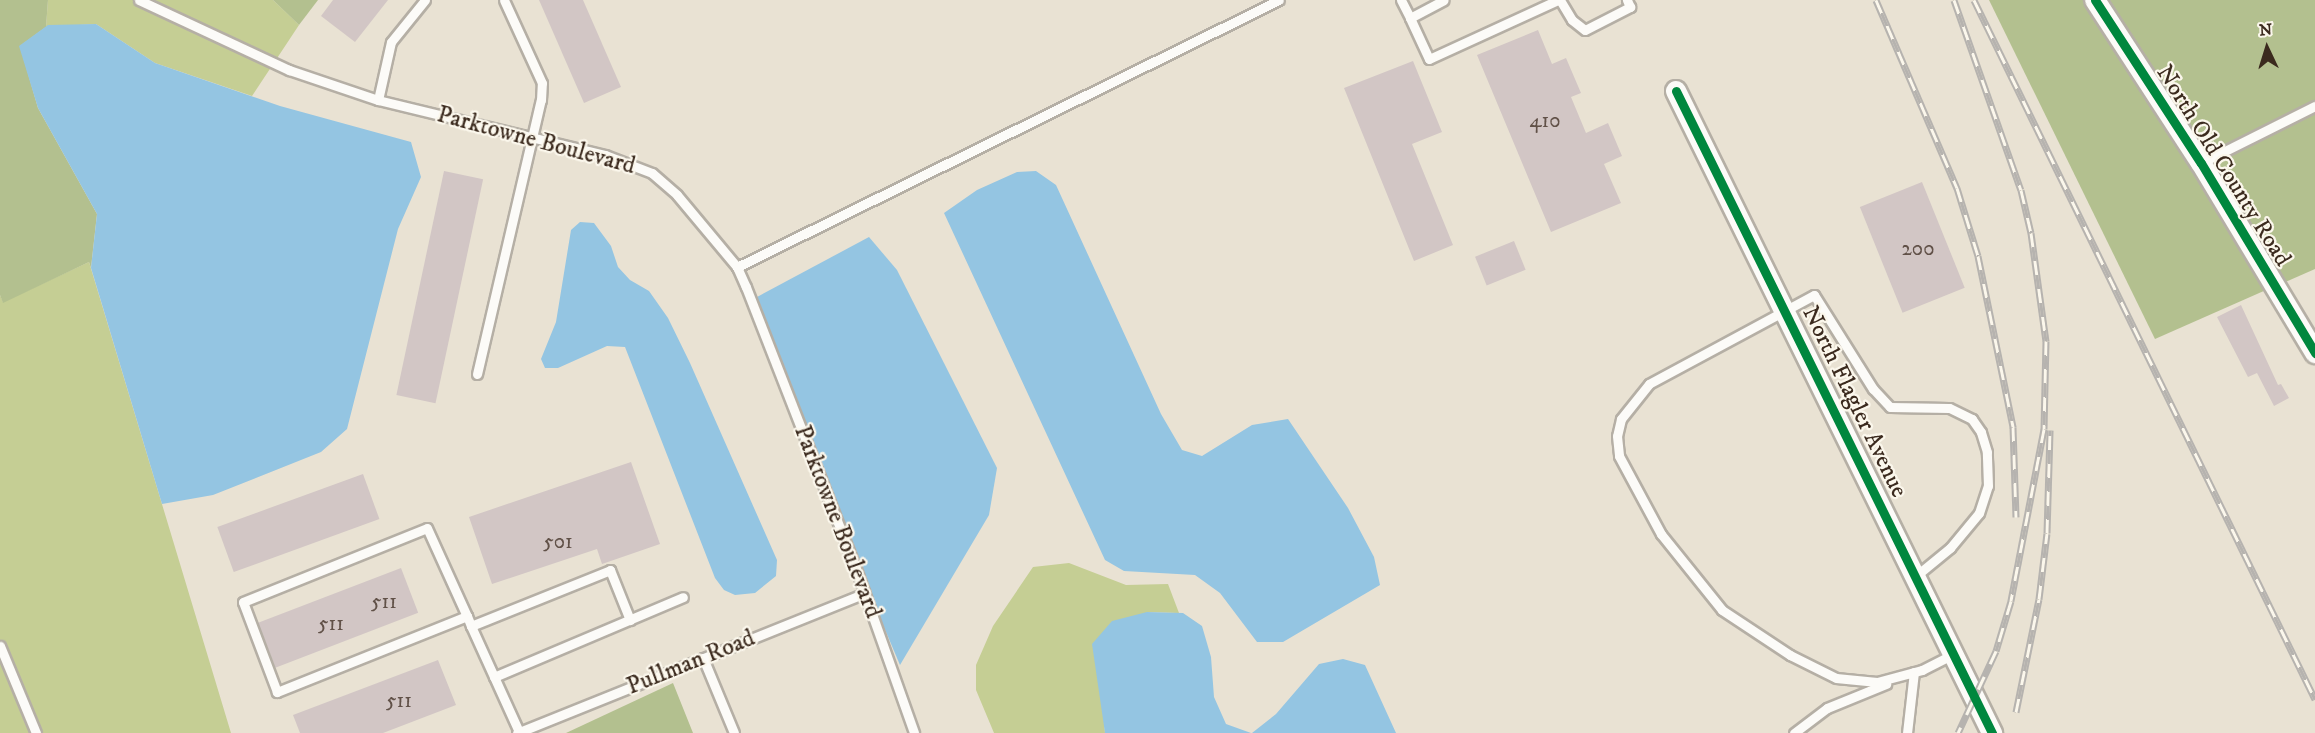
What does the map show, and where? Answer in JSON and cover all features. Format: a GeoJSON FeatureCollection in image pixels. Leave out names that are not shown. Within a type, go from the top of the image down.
{"type":"FeatureCollection","features":[{"type":"Feature","properties":{"kind":"street","name":"North Old County Road"},"geometry":{"type":"LineString","coordinates":[[2095,0],[2202,163],[2313,344]]}},
{"type":"Feature","properties":{"kind":"street","name":"North Flagler Avenue"},"geometry":{"type":"LineString","coordinates":[[1676,91],[1786,308],[1992,733]]}},
{"type":"Feature","properties":{"kind":"lane","name":"Parktowne Boulevard"},"geometry":{"type":"LineString","coordinates":[[139,0],[289,70],[378,100],[605,155],[652,173],[677,195],[737,267],[865,593],[914,733]]}},
{"type":"Feature","properties":{"kind":"lane"},"geometry":{"type":"LineString","coordinates":[[378,100],[391,42],[425,0]]}},
{"type":"Feature","properties":{"kind":"lane"},"geometry":{"type":"LineString","coordinates":[[477,374],[535,138],[542,83],[504,0]]}},
{"type":"Feature","properties":{"kind":"lane"},"geometry":{"type":"LineString","coordinates":[[737,267],[1279,0]]}},
{"type":"Feature","properties":{"kind":"lane"},"geometry":{"type":"LineString","coordinates":[[1401,0],[1429,59],[1559,0],[1572,20],[1585,30],[1629,3]]}},
{"type":"Feature","properties":{"kind":"lane"},"geometry":{"type":"LineString","coordinates":[[1410,18],[1444,0]]}},
{"type":"Feature","properties":{"kind":"lane"},"geometry":{"type":"LineString","coordinates":[[2202,163],[2315,106]]}},
{"type":"Feature","properties":{"kind":"lane"},"geometry":{"type":"LineString","coordinates":[[1914,672],[1877,682],[1836,678],[1790,655],[1722,610],[1661,534],[1619,456],[1617,436],[1621,419],[1649,384],[1786,308],[1814,295],[1873,389],[1890,407],[1948,408],[1971,419],[1981,432],[1987,452],[1988,486],[1979,513],[1950,548],[1917,575]]}},
{"type":"Feature","properties":{"kind":"lane"},"geometry":{"type":"LineString","coordinates":[[467,616],[277,692],[243,602],[427,528],[467,616],[518,733]]}},
{"type":"Feature","properties":{"kind":"lane"},"geometry":{"type":"LineString","coordinates":[[471,626],[610,570],[630,620]]}},
{"type":"Feature","properties":{"kind":"lane","name":"Pullman Road"},"geometry":{"type":"LineString","coordinates":[[518,733],[865,593]]}},
{"type":"Feature","properties":{"kind":"lane"},"geometry":{"type":"LineString","coordinates":[[494,677],[683,597]]}},
{"type":"Feature","properties":{"kind":"lane"},"geometry":{"type":"LineString","coordinates":[[0,646],[36,733]]}},
{"type":"Feature","properties":{"kind":"lane"},"geometry":{"type":"LineString","coordinates":[[1794,733],[1827,708],[1955,653]]}},
{"type":"Feature","properties":{"kind":"lane"},"geometry":{"type":"LineString","coordinates":[[703,658],[734,733]]}},
{"type":"Feature","properties":{"kind":"lane"},"geometry":{"type":"LineString","coordinates":[[1907,733],[1914,672]]}},
{"type":"Feature","properties":{"kind":"green space"},"geometry":{"type":"Polygon","coordinates":[[[0,0],[48,0],[46,27],[20,46],[38,108],[97,214],[91,268],[89,262],[3,303],[0,295],[0,0]]]}},
{"type":"Feature","properties":{"kind":"green space"},"geometry":{"type":"Polygon","coordinates":[[[48,0],[273,0],[299,25],[252,96],[155,63],[96,24],[46,27],[48,0]]]}},
{"type":"Feature","properties":{"kind":"green space"},"geometry":{"type":"Polygon","coordinates":[[[273,0],[318,0],[299,25],[273,0]]]}},
{"type":"Feature","properties":{"kind":"green space"},"geometry":{"type":"Polygon","coordinates":[[[1989,0],[2085,0],[2194,168],[2266,290],[2155,339],[1989,0]]]}},
{"type":"Feature","properties":{"kind":"green space"},"geometry":{"type":"Polygon","coordinates":[[[2106,0],[2315,0],[2315,269],[2283,283],[2106,0]]]}},
{"type":"Feature","properties":{"kind":"green space"},"geometry":{"type":"Polygon","coordinates":[[[89,262],[231,733],[0,733],[0,295],[3,302],[89,262]]]}},
{"type":"Feature","properties":{"kind":"green space"},"geometry":{"type":"Polygon","coordinates":[[[1069,563],[1126,585],[1168,584],[1179,613],[1147,612],[1104,722],[1105,733],[994,733],[976,690],[976,665],[993,626],[1033,567],[1069,563]]]}},
{"type":"Feature","properties":{"kind":"green space"},"geometry":{"type":"Polygon","coordinates":[[[673,683],[693,733],[566,733],[673,683]]]}},
{"type":"Feature","properties":{"kind":"water"},"geometry":{"type":"Polygon","coordinates":[[[96,24],[155,63],[280,106],[411,142],[421,177],[398,229],[347,429],[321,452],[213,495],[162,504],[91,268],[97,214],[38,108],[19,46],[48,25],[96,24]]]}},
{"type":"Feature","properties":{"kind":"water"},"geometry":{"type":"Polygon","coordinates":[[[1036,171],[1056,185],[1161,414],[1182,450],[1202,456],[1252,425],[1288,419],[1348,508],[1374,557],[1380,585],[1283,642],[1257,642],[1220,593],[1195,575],[1124,571],[1105,560],[944,213],[977,190],[1017,172],[1036,171]]]}},
{"type":"Feature","properties":{"kind":"water"},"geometry":{"type":"Polygon","coordinates":[[[580,222],[594,223],[611,246],[618,267],[630,280],[649,291],[668,318],[690,363],[777,560],[776,576],[755,593],[735,595],[724,590],[715,578],[625,347],[607,346],[558,368],[545,368],[541,359],[556,322],[571,230],[580,222]]]}},
{"type":"Feature","properties":{"kind":"water"},"geometry":{"type":"Polygon","coordinates":[[[869,237],[897,270],[997,468],[989,515],[900,665],[756,325],[757,297],[869,237]]]}},
{"type":"Feature","properties":{"kind":"water"},"geometry":{"type":"Polygon","coordinates":[[[1147,612],[1183,613],[1202,626],[1211,657],[1214,697],[1226,724],[1251,733],[1105,733],[1092,644],[1112,621],[1147,612]]]}},
{"type":"Feature","properties":{"kind":"water"},"geometry":{"type":"Polygon","coordinates":[[[1343,659],[1365,665],[1396,733],[1252,733],[1276,714],[1319,664],[1343,659]]]}},
{"type":"Feature","properties":{"kind":"building"},"geometry":{"type":"Polygon","coordinates":[[[333,0],[388,0],[355,42],[321,16],[333,0]]]}},
{"type":"Feature","properties":{"kind":"building"},"geometry":{"type":"Polygon","coordinates":[[[539,0],[583,0],[621,87],[584,103],[539,0]]]}},
{"type":"Feature","properties":{"kind":"building"},"geometry":{"type":"Polygon","coordinates":[[[1538,30],[1552,64],[1566,58],[1581,93],[1571,97],[1586,133],[1608,123],[1622,156],[1604,164],[1621,203],[1551,232],[1477,55],[1538,30]]]}},
{"type":"Feature","properties":{"kind":"building"},"geometry":{"type":"Polygon","coordinates":[[[1413,61],[1442,132],[1412,144],[1453,245],[1414,261],[1344,88],[1413,61]]]}},
{"type":"Feature","properties":{"kind":"building"},"geometry":{"type":"Polygon","coordinates":[[[444,171],[483,179],[436,403],[396,395],[444,171]]]}},
{"type":"Feature","properties":{"kind":"building"},"geometry":{"type":"Polygon","coordinates":[[[1922,182],[1965,288],[1903,313],[1860,207],[1922,182]]]}},
{"type":"Feature","properties":{"kind":"building"},"geometry":{"type":"Polygon","coordinates":[[[1514,241],[1526,270],[1487,285],[1475,257],[1514,241]]]}},
{"type":"Feature","properties":{"kind":"building"},"geometry":{"type":"Polygon","coordinates":[[[2241,305],[2278,385],[2281,384],[2289,398],[2274,406],[2257,373],[2248,377],[2217,317],[2241,305]]]}},
{"type":"Feature","properties":{"kind":"building"},"geometry":{"type":"Polygon","coordinates":[[[631,462],[660,544],[602,564],[597,549],[492,584],[469,517],[631,462]]]}},
{"type":"Feature","properties":{"kind":"building"},"geometry":{"type":"Polygon","coordinates":[[[363,474],[379,519],[234,572],[217,527],[363,474]]]}},
{"type":"Feature","properties":{"kind":"building"},"geometry":{"type":"Polygon","coordinates":[[[401,568],[418,613],[275,668],[258,623],[401,568]]]}},
{"type":"Feature","properties":{"kind":"building"},"geometry":{"type":"Polygon","coordinates":[[[438,660],[456,705],[383,733],[300,733],[293,715],[438,660]]]}},
{"type":"Feature","properties":{"kind":"railway"},"geometry":{"type":"LineString","coordinates":[[1876,0],[1957,188],[1978,256],[2013,427],[2016,517]]}},
{"type":"Feature","properties":{"kind":"railway"},"geometry":{"type":"LineString","coordinates":[[1954,0],[2021,190],[2031,233],[2046,341],[2044,429],[2011,601],[1996,651],[1958,733]]}},
{"type":"Feature","properties":{"kind":"railway"},"geometry":{"type":"LineString","coordinates":[[1974,0],[2315,699]]}},
{"type":"Feature","properties":{"kind":"railway"},"geometry":{"type":"LineString","coordinates":[[2016,712],[2039,599],[2047,533],[2050,430]]}},
{"type":"Feature","properties":{"kind":"cycle path"},"geometry":{"type":"LineString","coordinates":[[2095,0],[2201,163],[2315,353]]}},
{"type":"Feature","properties":{"kind":"cycle path"},"geometry":{"type":"LineString","coordinates":[[1676,91],[1992,733]]}}]}
